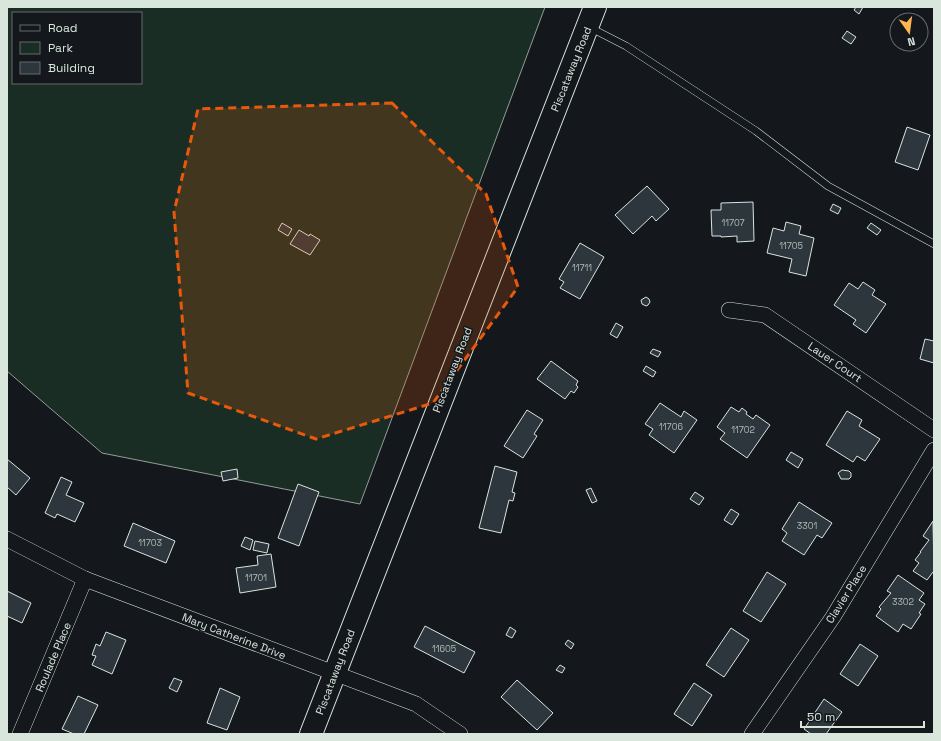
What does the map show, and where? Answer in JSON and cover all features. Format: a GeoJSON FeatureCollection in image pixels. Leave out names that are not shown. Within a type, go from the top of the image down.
{"type":"FeatureCollection","features":[{"type":"Feature","properties":{"kind":"main road","name":"Piscataway Road"},"geometry":{"type":"LineString","coordinates":[[311,734],[591,16]]}},
{"type":"Feature","properties":{"kind":"street","name":"Lauer Court"},"geometry":{"type":"LineString","coordinates":[[729,310],[765,315],[934,430]]}},
{"type":"Feature","properties":{"kind":"street","name":"Clavier Place"},"geometry":{"type":"LineString","coordinates":[[752,734],[833,617],[934,450]]}},
{"type":"Feature","properties":{"kind":"street","name":"Mary Catherine Drive"},"geometry":{"type":"LineString","coordinates":[[7,539],[85,579],[416,704],[460,734]]}},
{"type":"Feature","properties":{"kind":"street","name":"Roulade Place"},"geometry":{"type":"LineString","coordinates":[[20,734],[85,579]]}},
{"type":"Feature","properties":{"kind":"lane"},"geometry":{"type":"LineString","coordinates":[[591,16],[626,46],[756,131],[828,186],[934,244]]}},
{"type":"Feature","properties":{"kind":"highlighted area"},"geometry":{"type":"Polygon","coordinates":[[[392,103],[486,194],[518,287],[433,403],[316,439],[188,393],[174,212],[198,109],[392,103]]]}},
{"type":"Feature","properties":{"kind":"green space"},"geometry":{"type":"Polygon","coordinates":[[[7,7],[545,7],[360,504],[102,453],[7,371],[7,7]]]}},
{"type":"Feature","properties":{"kind":"building"},"geometry":{"type":"Polygon","coordinates":[[[856,7],[863,7],[859,14],[854,10],[856,7]]]}},
{"type":"Feature","properties":{"kind":"building"},"geometry":{"type":"Polygon","coordinates":[[[847,31],[856,37],[851,44],[842,38],[847,31]]]}},
{"type":"Feature","properties":{"kind":"building"},"geometry":{"type":"Polygon","coordinates":[[[907,127],[930,135],[918,170],[895,162],[907,127]]]}},
{"type":"Feature","properties":{"kind":"building"},"geometry":{"type":"Polygon","coordinates":[[[647,186],[669,209],[656,221],[652,216],[633,234],[615,215],[647,186]]]}},
{"type":"Feature","properties":{"kind":"building"},"geometry":{"type":"Polygon","coordinates":[[[753,202],[754,241],[737,242],[737,236],[712,236],[711,210],[721,210],[721,203],[753,202]]]}},
{"type":"Feature","properties":{"kind":"building"},"geometry":{"type":"Polygon","coordinates":[[[833,204],[841,208],[838,214],[830,210],[833,204]]]}},
{"type":"Feature","properties":{"kind":"building"},"geometry":{"type":"Polygon","coordinates":[[[786,222],[801,226],[799,234],[814,238],[806,276],[789,272],[792,259],[767,253],[773,228],[784,231],[786,222]]]}},
{"type":"Feature","properties":{"kind":"building"},"geometry":{"type":"Polygon","coordinates":[[[282,223],[292,229],[288,236],[278,230],[282,223]]]}},
{"type":"Feature","properties":{"kind":"building"},"geometry":{"type":"Polygon","coordinates":[[[871,223],[881,230],[877,235],[867,228],[871,223]]]}},
{"type":"Feature","properties":{"kind":"building"},"geometry":{"type":"Polygon","coordinates":[[[299,230],[320,240],[310,255],[290,244],[299,230]]]}},
{"type":"Feature","properties":{"kind":"building"},"geometry":{"type":"Polygon","coordinates":[[[580,243],[604,257],[580,299],[560,288],[564,282],[559,279],[580,243]]]}},
{"type":"Feature","properties":{"kind":"building"},"geometry":{"type":"Polygon","coordinates":[[[863,282],[875,290],[872,295],[886,304],[866,333],[853,324],[856,320],[834,305],[849,283],[858,289],[863,282]]]}},
{"type":"Feature","properties":{"kind":"building"},"geometry":{"type":"Polygon","coordinates":[[[646,297],[650,302],[646,306],[642,304],[641,300],[646,297]]]}},
{"type":"Feature","properties":{"kind":"building"},"geometry":{"type":"Polygon","coordinates":[[[616,323],[623,327],[617,338],[610,334],[616,323]]]}},
{"type":"Feature","properties":{"kind":"building"},"geometry":{"type":"Polygon","coordinates":[[[925,339],[934,341],[934,363],[920,359],[925,339]]]}},
{"type":"Feature","properties":{"kind":"building"},"geometry":{"type":"Polygon","coordinates":[[[653,349],[661,352],[658,357],[650,353],[653,349]]]}},
{"type":"Feature","properties":{"kind":"building"},"geometry":{"type":"Polygon","coordinates":[[[551,361],[578,381],[576,385],[578,387],[574,393],[571,391],[565,399],[537,379],[551,361]]]}},
{"type":"Feature","properties":{"kind":"building"},"geometry":{"type":"Polygon","coordinates":[[[646,366],[656,372],[653,377],[643,371],[646,366]]]}},
{"type":"Feature","properties":{"kind":"building"},"geometry":{"type":"Polygon","coordinates":[[[660,403],[681,417],[684,411],[697,420],[674,453],[649,435],[653,429],[645,424],[660,403]]]}},
{"type":"Feature","properties":{"kind":"building"},"geometry":{"type":"Polygon","coordinates":[[[731,407],[739,412],[742,408],[747,412],[746,414],[753,419],[756,415],[770,425],[747,458],[720,439],[725,433],[717,427],[731,407]]]}},
{"type":"Feature","properties":{"kind":"building"},"geometry":{"type":"Polygon","coordinates":[[[527,410],[543,420],[534,434],[537,436],[523,458],[504,446],[527,410]]]}},
{"type":"Feature","properties":{"kind":"building"},"geometry":{"type":"Polygon","coordinates":[[[847,411],[862,420],[859,426],[880,439],[865,461],[857,456],[853,462],[826,445],[847,411]]]}},
{"type":"Feature","properties":{"kind":"building"},"geometry":{"type":"Polygon","coordinates":[[[791,452],[803,459],[798,468],[786,460],[791,452]]]}},
{"type":"Feature","properties":{"kind":"building"},"geometry":{"type":"Polygon","coordinates":[[[7,459],[30,478],[16,495],[7,487],[7,459]]]}},
{"type":"Feature","properties":{"kind":"building"},"geometry":{"type":"Polygon","coordinates":[[[495,466],[517,472],[512,492],[515,493],[513,501],[509,500],[501,533],[479,528],[495,466]]]}},
{"type":"Feature","properties":{"kind":"building"},"geometry":{"type":"Polygon","coordinates":[[[237,469],[238,478],[223,481],[221,472],[237,469]]]}},
{"type":"Feature","properties":{"kind":"building"},"geometry":{"type":"Polygon","coordinates":[[[842,470],[849,471],[851,473],[851,477],[849,479],[841,479],[838,473],[842,470]]]}},
{"type":"Feature","properties":{"kind":"building"},"geometry":{"type":"Polygon","coordinates":[[[61,477],[72,482],[66,495],[84,503],[75,522],[57,514],[55,518],[45,513],[61,477]]]}},
{"type":"Feature","properties":{"kind":"building"},"geometry":{"type":"Polygon","coordinates":[[[298,484],[319,492],[299,546],[278,538],[298,484]]]}},
{"type":"Feature","properties":{"kind":"building"},"geometry":{"type":"Polygon","coordinates":[[[591,488],[597,501],[592,503],[586,490],[591,488]]]}},
{"type":"Feature","properties":{"kind":"building"},"geometry":{"type":"Polygon","coordinates":[[[695,492],[704,498],[699,505],[690,499],[695,492]]]}},
{"type":"Feature","properties":{"kind":"building"},"geometry":{"type":"Polygon","coordinates":[[[799,502],[832,523],[822,538],[817,535],[804,555],[782,541],[787,533],[782,529],[799,502]]]}},
{"type":"Feature","properties":{"kind":"building"},"geometry":{"type":"Polygon","coordinates":[[[731,509],[739,514],[732,525],[724,520],[731,509]]]}},
{"type":"Feature","properties":{"kind":"building"},"geometry":{"type":"Polygon","coordinates":[[[933,521],[934,573],[933,572],[927,580],[913,571],[919,563],[915,560],[929,540],[923,536],[933,521]]]}},
{"type":"Feature","properties":{"kind":"building"},"geometry":{"type":"Polygon","coordinates":[[[133,523],[175,541],[166,563],[124,546],[133,523]]]}},
{"type":"Feature","properties":{"kind":"building"},"geometry":{"type":"Polygon","coordinates":[[[245,537],[253,540],[250,550],[241,546],[245,537]]]}},
{"type":"Feature","properties":{"kind":"building"},"geometry":{"type":"Polygon","coordinates":[[[255,541],[269,544],[267,553],[253,550],[255,541]]]}},
{"type":"Feature","properties":{"kind":"building"},"geometry":{"type":"Polygon","coordinates":[[[271,554],[276,587],[240,593],[236,568],[258,565],[257,556],[271,554]]]}},
{"type":"Feature","properties":{"kind":"building"},"geometry":{"type":"Polygon","coordinates":[[[767,572],[786,584],[761,622],[743,611],[767,572]]]}},
{"type":"Feature","properties":{"kind":"building"},"geometry":{"type":"Polygon","coordinates":[[[898,575],[924,593],[919,600],[925,604],[919,613],[921,614],[911,629],[903,624],[898,632],[876,616],[881,609],[879,607],[891,593],[887,591],[898,575]]]}},
{"type":"Feature","properties":{"kind":"building"},"geometry":{"type":"Polygon","coordinates":[[[7,591],[31,603],[22,623],[7,616],[7,591]]]}},
{"type":"Feature","properties":{"kind":"building"},"geometry":{"type":"Polygon","coordinates":[[[425,626],[475,652],[464,673],[414,647],[425,626]]]}},
{"type":"Feature","properties":{"kind":"building"},"geometry":{"type":"Polygon","coordinates":[[[510,627],[516,631],[512,638],[506,635],[510,627]]]}},
{"type":"Feature","properties":{"kind":"building"},"geometry":{"type":"Polygon","coordinates":[[[731,628],[749,640],[724,677],[706,665],[731,628]]]}},
{"type":"Feature","properties":{"kind":"building"},"geometry":{"type":"Polygon","coordinates":[[[106,632],[126,640],[112,674],[92,665],[96,656],[92,655],[96,644],[100,646],[106,632]]]}},
{"type":"Feature","properties":{"kind":"building"},"geometry":{"type":"Polygon","coordinates":[[[568,640],[574,644],[571,649],[565,644],[568,640]]]}},
{"type":"Feature","properties":{"kind":"building"},"geometry":{"type":"Polygon","coordinates":[[[860,644],[878,656],[858,686],[840,674],[860,644]]]}},
{"type":"Feature","properties":{"kind":"building"},"geometry":{"type":"Polygon","coordinates":[[[560,665],[565,668],[562,673],[556,670],[560,665]]]}},
{"type":"Feature","properties":{"kind":"building"},"geometry":{"type":"Polygon","coordinates":[[[174,678],[182,681],[177,692],[169,688],[174,678]]]}},
{"type":"Feature","properties":{"kind":"building"},"geometry":{"type":"Polygon","coordinates":[[[517,680],[553,713],[537,730],[501,697],[517,680]]]}},
{"type":"Feature","properties":{"kind":"building"},"geometry":{"type":"Polygon","coordinates":[[[694,683],[712,695],[692,726],[674,714],[694,683]]]}},
{"type":"Feature","properties":{"kind":"building"},"geometry":{"type":"Polygon","coordinates":[[[220,688],[240,697],[227,730],[207,723],[220,688]]]}},
{"type":"Feature","properties":{"kind":"building"},"geometry":{"type":"Polygon","coordinates":[[[78,696],[98,705],[84,734],[74,734],[62,729],[78,696]]]}},
{"type":"Feature","properties":{"kind":"building"},"geometry":{"type":"Polygon","coordinates":[[[824,699],[842,712],[826,734],[811,734],[804,729],[824,699]]]}}]}
